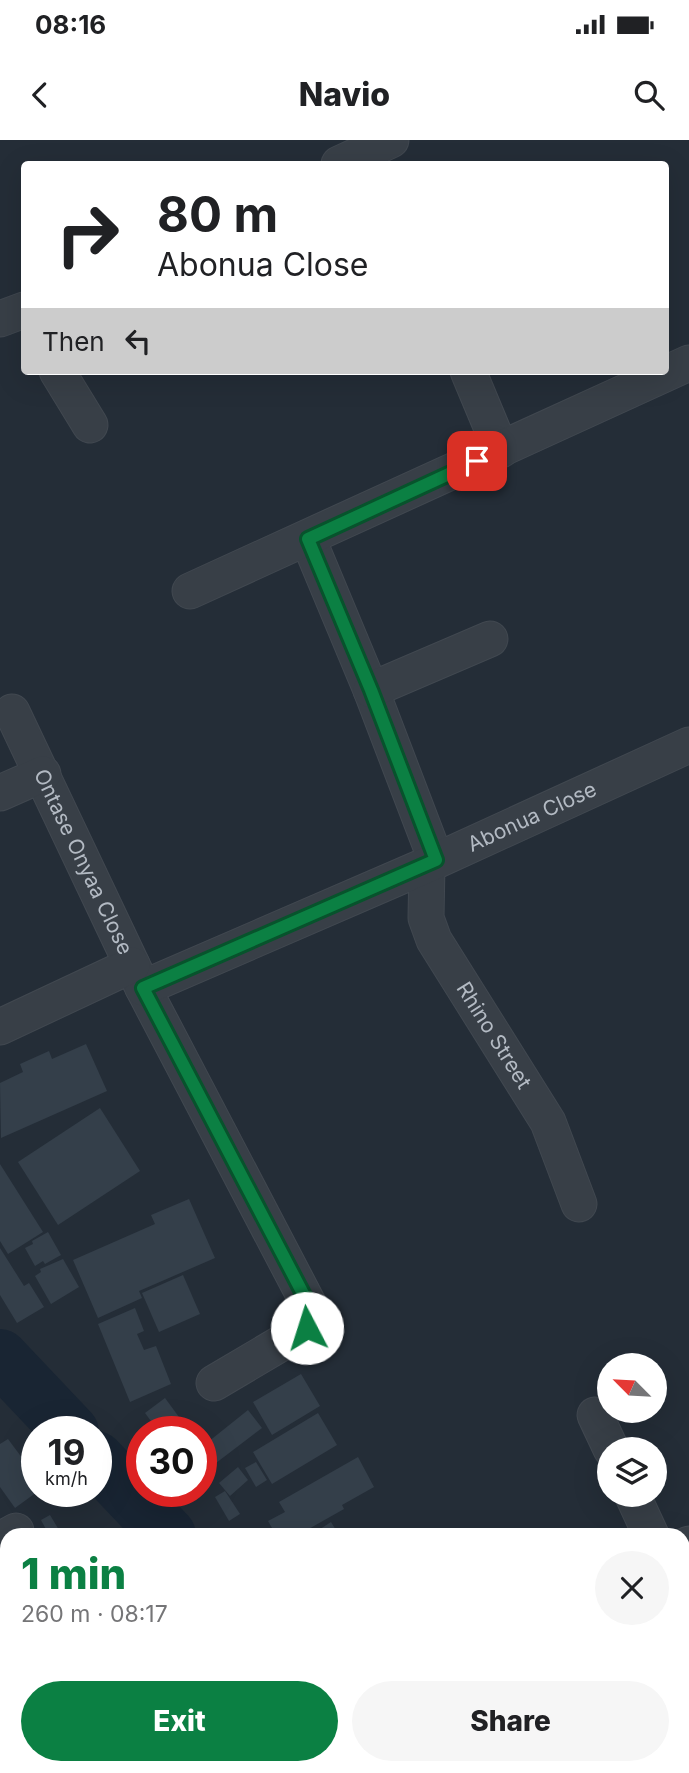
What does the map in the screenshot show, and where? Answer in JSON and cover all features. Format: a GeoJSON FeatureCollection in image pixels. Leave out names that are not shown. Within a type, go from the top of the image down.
{"type":"FeatureCollection","features":[{"type":"Feature","properties":{"kind":"street"},"geometry":{"type":"LineString","coordinates":[[346,161],[391,140]]}},
{"type":"Feature","properties":{"kind":"street"},"geometry":{"type":"LineString","coordinates":[[669,372],[689,363]]}},
{"type":"Feature","properties":{"kind":"street"},"geometry":{"type":"LineString","coordinates":[[59,375],[90,425]]}},
{"type":"Feature","properties":{"kind":"street"},"geometry":{"type":"LineString","coordinates":[[470,375],[501,450]]}},
{"type":"Feature","properties":{"kind":"street"},"geometry":{"type":"LineString","coordinates":[[190,591],[663,375]]}},
{"type":"Feature","properties":{"kind":"street","name":"Rhino Street"},"geometry":{"type":"LineString","coordinates":[[308,539],[371,690],[431,863],[426,918],[434,940],[548,1122],[579,1204]]}},
{"type":"Feature","properties":{"kind":"street"},"geometry":{"type":"LineString","coordinates":[[371,690],[490,639]]}},
{"type":"Feature","properties":{"kind":"street","name":"Ontase Onyaa Close"},"geometry":{"type":"LineString","coordinates":[[12,712],[138,976],[309,1305],[307,1328],[214,1383]]}},
{"type":"Feature","properties":{"kind":"street","name":"Abonua Close"},"geometry":{"type":"LineString","coordinates":[[0,1027],[431,863],[689,745]]}},
{"type":"Feature","properties":{"kind":"street"},"geometry":{"type":"LineString","coordinates":[[0,793],[43,774]]}},
{"type":"Feature","properties":{"kind":"street"},"geometry":{"type":"LineString","coordinates":[[595,1415],[605,1437]]}},
{"type":"Feature","properties":{"kind":"street"},"geometry":{"type":"LineString","coordinates":[[638,1507],[649,1528]]}},
{"type":"Feature","properties":{"kind":"building"},"geometry":{"type":"Polygon","coordinates":[[[86,1044],[107,1091],[1,1138],[0,1083],[23,1072],[20,1064],[49,1051],[52,1059],[86,1044]]]}},
{"type":"Feature","properties":{"kind":"building"},"geometry":{"type":"Polygon","coordinates":[[[100,1108],[140,1171],[58,1225],[18,1162],[100,1108]]]}},
{"type":"Feature","properties":{"kind":"building"},"geometry":{"type":"Polygon","coordinates":[[[0,1164],[43,1232],[8,1254],[0,1241],[0,1164]]]}},
{"type":"Feature","properties":{"kind":"building"},"geometry":{"type":"Polygon","coordinates":[[[189,1199],[215,1258],[139,1291],[142,1298],[98,1318],[73,1260],[155,1224],[151,1215],[189,1199]]]}},
{"type":"Feature","properties":{"kind":"building"},"geometry":{"type":"Polygon","coordinates":[[[48,1232],[61,1255],[35,1266],[25,1248],[48,1232]]]}},
{"type":"Feature","properties":{"kind":"building"},"geometry":{"type":"Polygon","coordinates":[[[0,1248],[24,1286],[29,1283],[44,1307],[17,1323],[0,1295],[0,1248]]]}},
{"type":"Feature","properties":{"kind":"building"},"geometry":{"type":"Polygon","coordinates":[[[63,1259],[79,1287],[51,1304],[35,1276],[41,1272],[40,1269],[63,1259]]]}},
{"type":"Feature","properties":{"kind":"building"},"geometry":{"type":"Polygon","coordinates":[[[183,1275],[200,1314],[159,1332],[142,1293],[183,1275]]]}},
{"type":"Feature","properties":{"kind":"building"},"geometry":{"type":"Polygon","coordinates":[[[135,1308],[144,1331],[137,1334],[144,1350],[156,1346],[171,1384],[130,1402],[98,1324],[135,1308]]]}},
{"type":"Feature","properties":{"kind":"building"},"geometry":{"type":"Polygon","coordinates":[[[301,1374],[320,1406],[272,1435],[253,1402],[301,1374]]]}},
{"type":"Feature","properties":{"kind":"building"},"geometry":{"type":"Polygon","coordinates":[[[165,1398],[178,1416],[147,1416],[145,1413],[165,1398]]]}},
{"type":"Feature","properties":{"kind":"building"},"geometry":{"type":"Polygon","coordinates":[[[248,1410],[262,1428],[217,1462],[217,1435],[248,1410]]]}},
{"type":"Feature","properties":{"kind":"building"},"geometry":{"type":"Polygon","coordinates":[[[318,1413],[337,1445],[272,1484],[253,1452],[318,1413]]]}},
{"type":"Feature","properties":{"kind":"building"},"geometry":{"type":"Polygon","coordinates":[[[8,1439],[21,1456],[21,1504],[15,1508],[0,1487],[0,1444],[8,1439]]]}},
{"type":"Feature","properties":{"kind":"building"},"geometry":{"type":"Polygon","coordinates":[[[358,1457],[374,1487],[342,1505],[344,1509],[310,1528],[272,1528],[268,1521],[285,1512],[279,1502],[358,1457]]]}},
{"type":"Feature","properties":{"kind":"building"},"geometry":{"type":"Polygon","coordinates":[[[256,1462],[267,1480],[256,1487],[245,1468],[256,1462]]]}},
{"type":"Feature","properties":{"kind":"building"},"geometry":{"type":"Polygon","coordinates":[[[238,1467],[248,1480],[230,1496],[219,1483],[238,1467]]]}},
{"type":"Feature","properties":{"kind":"building"},"geometry":{"type":"Polygon","coordinates":[[[225,1491],[240,1514],[229,1521],[217,1496],[225,1491]]]}},
{"type":"Feature","properties":{"kind":"building"},"geometry":{"type":"Polygon","coordinates":[[[50,1515],[58,1528],[45,1528],[41,1520],[50,1515]]]}},
{"type":"Feature","properties":{"kind":"building"},"geometry":{"type":"Polygon","coordinates":[[[331,1522],[335,1528],[322,1528],[331,1522]]]}},
{"type":"Feature","properties":{"kind":"waterway"},"geometry":{"type":"LineString","coordinates":[[0,1357],[56,1416]]}},
{"type":"Feature","properties":{"kind":"waterway"},"geometry":{"type":"LineString","coordinates":[[112,1476],[161,1528]]}},
{"type":"Feature","properties":{"kind":"route"},"geometry":{"type":"LineString","coordinates":[[307,1328],[309,1305],[143,988],[436,860],[371,690],[308,539],[477,461]]}}]}
